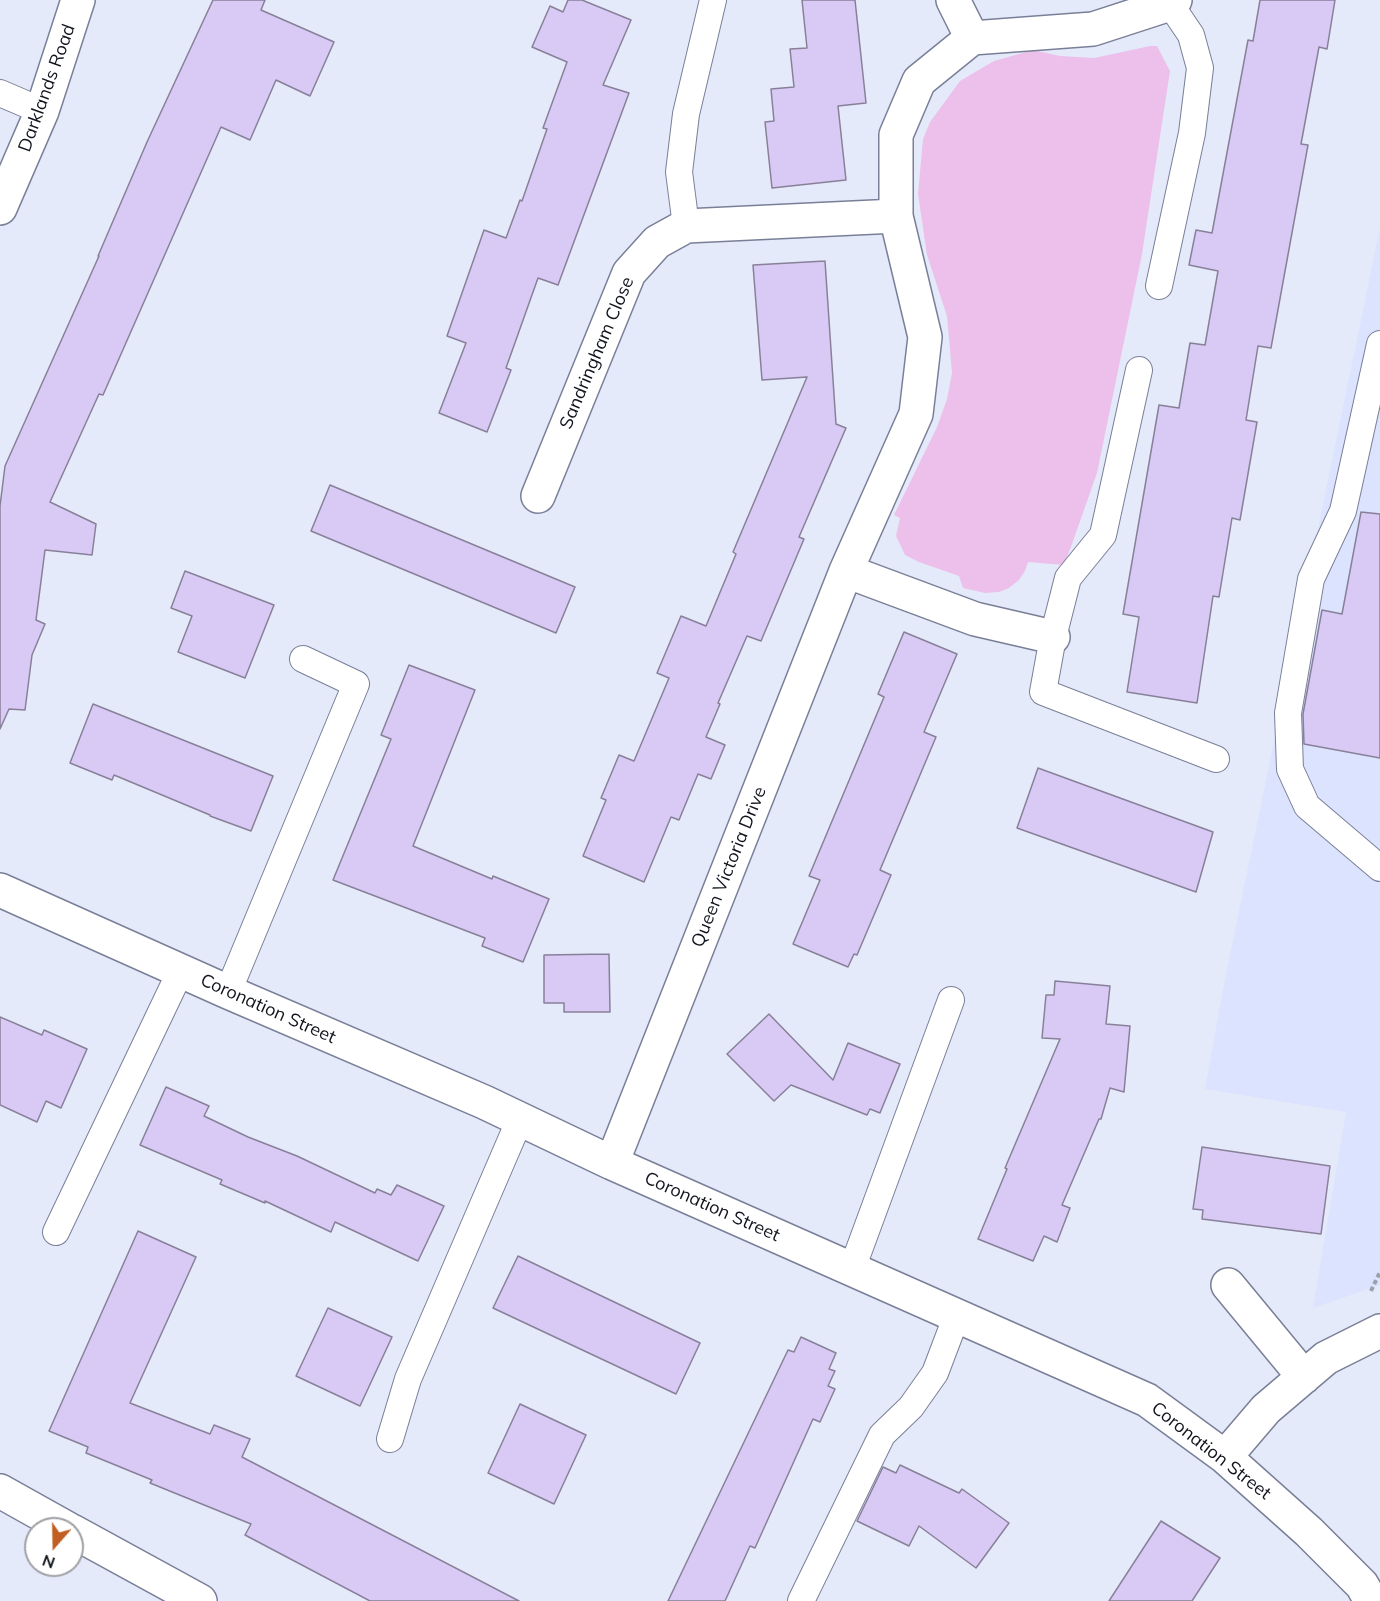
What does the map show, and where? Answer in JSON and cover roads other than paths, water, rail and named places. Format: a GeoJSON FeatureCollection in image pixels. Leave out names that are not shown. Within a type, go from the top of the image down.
{"type":"FeatureCollection","features":[{"type":"Feature","properties":{"kind":"street","name":"Darklands Road"},"geometry":{"type":"LineString","coordinates":[[0,208],[42,111],[78,0]]}},
{"type":"Feature","properties":{"kind":"street"},"geometry":{"type":"LineString","coordinates":[[953,0],[972,38],[1093,29],[1173,2]]}},
{"type":"Feature","properties":{"kind":"street","name":"Queen Victoria Drive"},"geometry":{"type":"LineString","coordinates":[[612,1163],[846,571],[916,414],[925,337],[896,216],[896,135],[919,81],[972,38]]}},
{"type":"Feature","properties":{"kind":"street","name":"Sandringham Close"},"geometry":{"type":"LineString","coordinates":[[538,496],[628,273],[657,242],[686,226],[896,216]]}},
{"type":"Feature","properties":{"kind":"street"},"geometry":{"type":"LineString","coordinates":[[846,571],[975,619],[1053,637]]}},
{"type":"Feature","properties":{"kind":"street","name":"Coronation Street"},"geometry":{"type":"LineString","coordinates":[[0,890],[228,992],[484,1102],[612,1163],[1147,1400],[1225,1457],[1309,1532],[1358,1596]]}},
{"type":"Feature","properties":{"kind":"street"},"geometry":{"type":"LineString","coordinates":[[1228,1285],[1304,1377]]}},
{"type":"Feature","properties":{"kind":"street"},"geometry":{"type":"LineString","coordinates":[[1225,1457],[1266,1409],[1326,1358],[1380,1331]]}},
{"type":"Feature","properties":{"kind":"street"},"geometry":{"type":"LineString","coordinates":[[1,1495],[44,1517]]}},
{"type":"Feature","properties":{"kind":"street"},"geometry":{"type":"LineString","coordinates":[[84,1538],[200,1601]]}},
{"type":"Feature","properties":{"kind":"lane"},"geometry":{"type":"LineString","coordinates":[[686,226],[679,172],[686,114],[713,0]]}},
{"type":"Feature","properties":{"kind":"lane"},"geometry":{"type":"LineString","coordinates":[[1159,286],[1192,133],[1200,68],[1191,35],[1173,2]]}},
{"type":"Feature","properties":{"kind":"lane"},"geometry":{"type":"LineString","coordinates":[[0,93],[42,111]]}},
{"type":"Feature","properties":{"kind":"lane"},"geometry":{"type":"LineString","coordinates":[[1380,344],[1343,512],[1311,579],[1288,713],[1290,769],[1307,806],[1380,868]]}},
{"type":"Feature","properties":{"kind":"lane"},"geometry":{"type":"LineString","coordinates":[[1139,370],[1103,535],[1068,578],[1053,637],[1043,692],[1216,759]]}},
{"type":"Feature","properties":{"kind":"lane"},"geometry":{"type":"LineString","coordinates":[[228,992],[356,684],[303,659]]}},
{"type":"Feature","properties":{"kind":"lane"},"geometry":{"type":"LineString","coordinates":[[56,1232],[181,970]]}},
{"type":"Feature","properties":{"kind":"lane"},"geometry":{"type":"LineString","coordinates":[[852,1269],[951,1000]]}},
{"type":"Feature","properties":{"kind":"lane"},"geometry":{"type":"LineString","coordinates":[[390,1440],[408,1379],[520,1119]]}},
{"type":"Feature","properties":{"kind":"lane"},"geometry":{"type":"LineString","coordinates":[[801,1601],[882,1435],[910,1407],[935,1373],[957,1316]]}}]}
